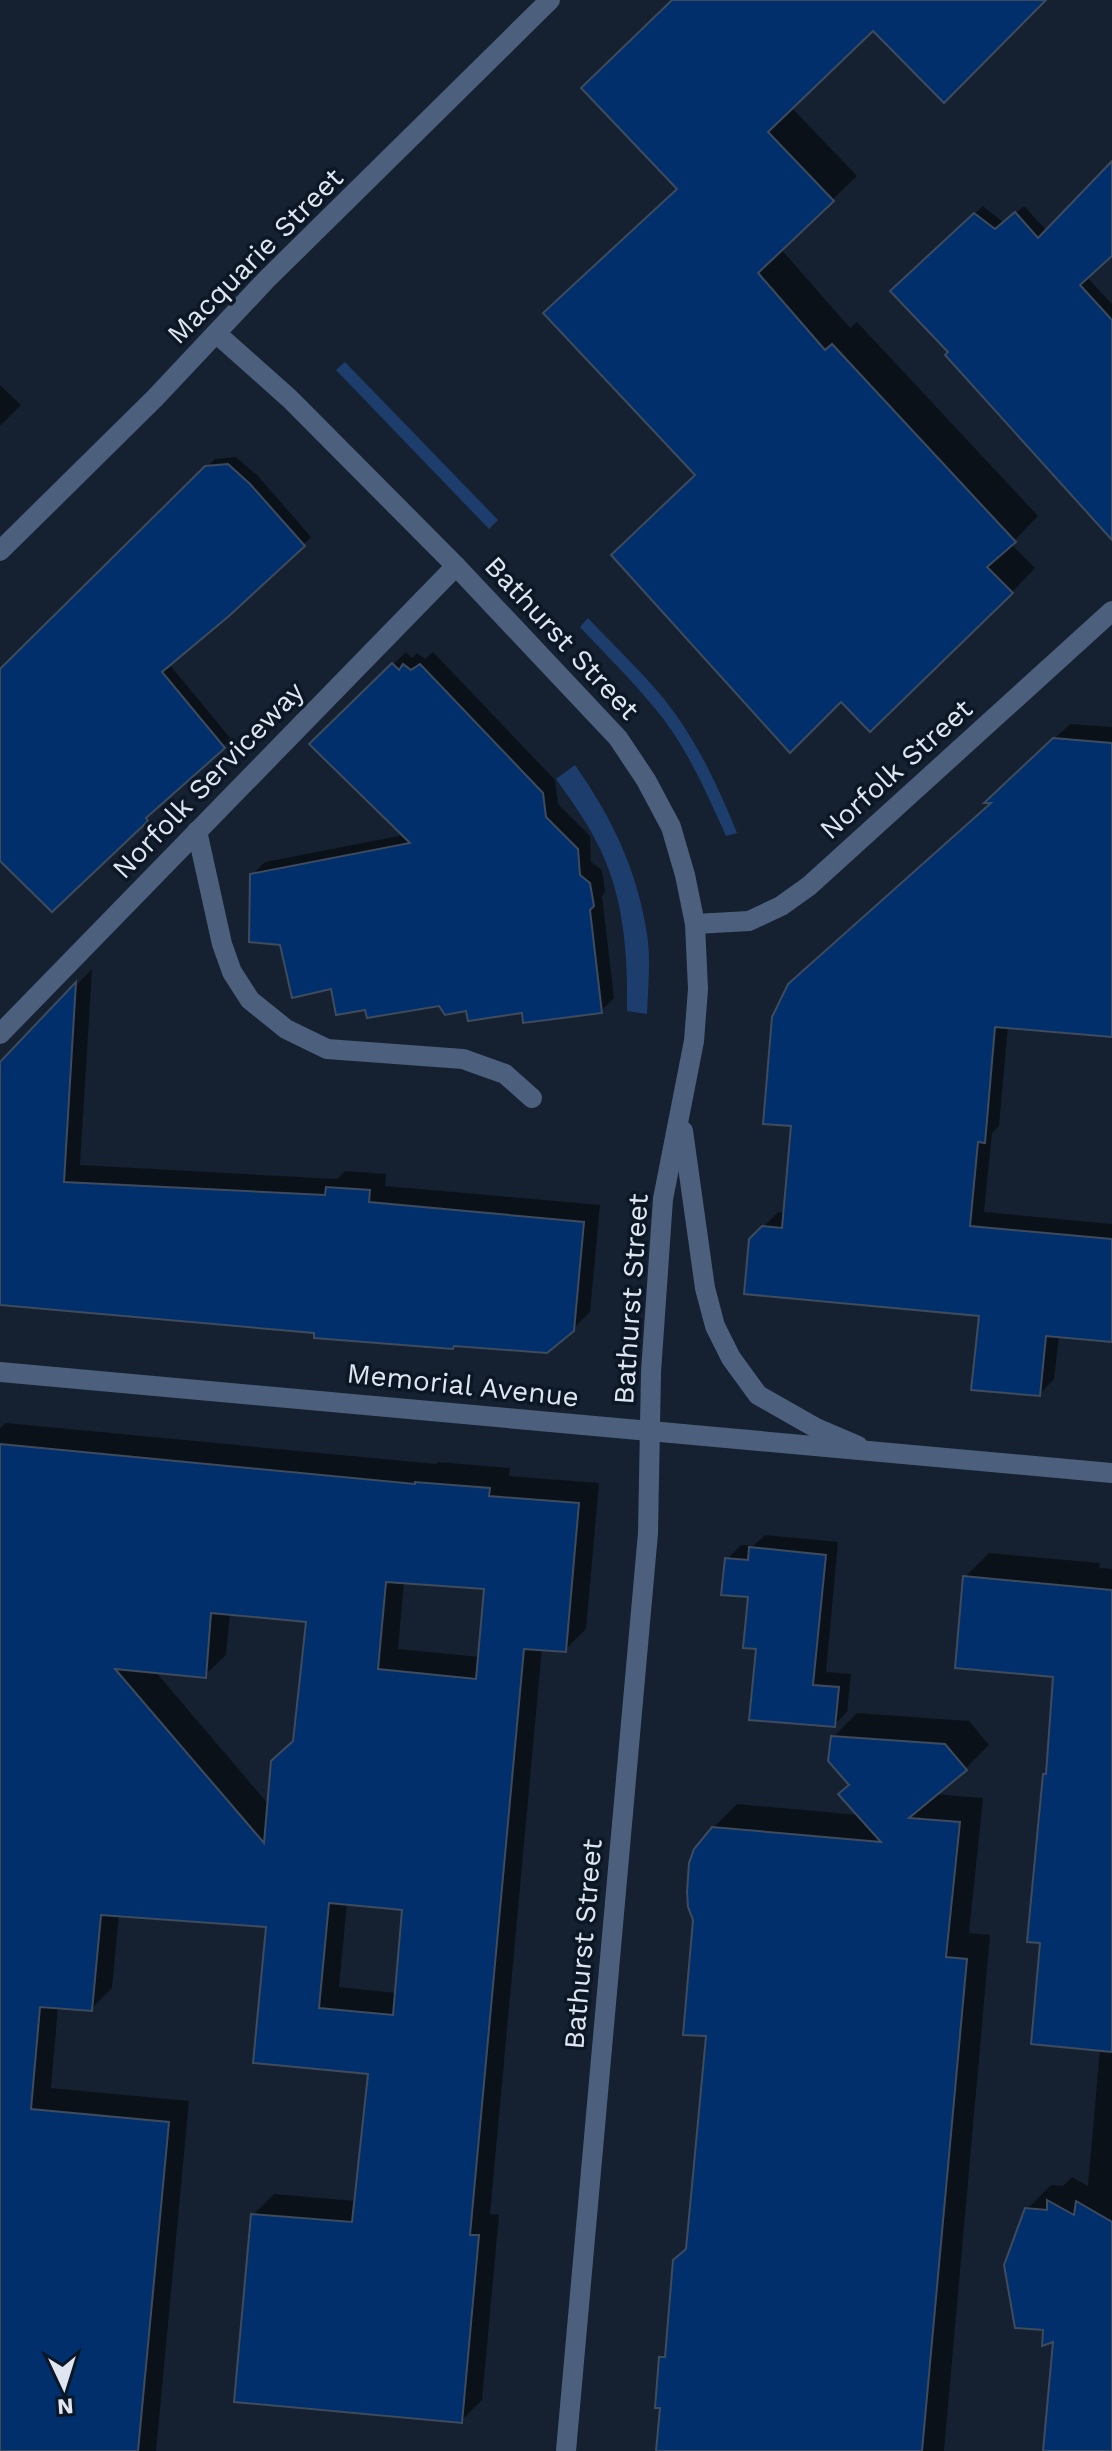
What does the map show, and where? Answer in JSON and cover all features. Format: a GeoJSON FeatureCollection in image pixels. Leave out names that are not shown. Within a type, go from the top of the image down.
{"type":"FeatureCollection","features":[{"type":"Feature","properties":{"kind":"street","name":"Macquarie Street"},"geometry":{"type":"LineString","coordinates":[[0,551],[155,398],[267,279],[550,0]]}},
{"type":"Feature","properties":{"kind":"street","name":"Bathurst Street"},"geometry":{"type":"LineString","coordinates":[[217,334],[290,399],[456,566],[618,738],[646,780],[671,827],[695,924],[698,989],[694,1041],[663,1199],[651,1372],[648,1533],[566,2451]]}},
{"type":"Feature","properties":{"kind":"street","name":"Norfolk Serviceway"},"geometry":{"type":"LineString","coordinates":[[0,1034],[456,566]]}},
{"type":"Feature","properties":{"kind":"street","name":"Norfolk Street"},"geometry":{"type":"LineString","coordinates":[[695,924],[749,921],[781,906],[809,886],[1112,611]]}},
{"type":"Feature","properties":{"kind":"street"},"geometry":{"type":"LineString","coordinates":[[197,831],[222,944],[232,972],[250,1000],[286,1029],[327,1049],[463,1059],[505,1074],[532,1098]]}},
{"type":"Feature","properties":{"kind":"street"},"geometry":{"type":"LineString","coordinates":[[681,1116],[705,1288],[715,1326],[731,1358],[758,1395],[816,1428],[873,1453]]}},
{"type":"Feature","properties":{"kind":"street","name":"Memorial Avenue"},"geometry":{"type":"LineString","coordinates":[[0,1372],[282,1395],[873,1453],[1112,1473]]}},
{"type":"Feature","properties":{"kind":"shaded area"},"geometry":{"type":"Polygon","coordinates":[[[345,362],[498,520],[489,529],[336,370],[345,362]]]}},
{"type":"Feature","properties":{"kind":"shaded area"},"geometry":{"type":"Polygon","coordinates":[[[588,618],[676,714],[705,763],[737,833],[726,836],[675,735],[644,695],[580,627],[588,618]]]}},
{"type":"Feature","properties":{"kind":"shaded area"},"geometry":{"type":"Polygon","coordinates":[[[575,765],[611,825],[637,888],[648,944],[647,1014],[627,1011],[625,946],[613,881],[592,833],[556,779],[575,765]]]}},
{"type":"Feature","properties":{"kind":"building"},"geometry":{"type":"Polygon","coordinates":[[[672,0],[1046,0],[944,103],[873,31],[768,132],[834,201],[758,273],[825,350],[832,344],[1016,542],[987,567],[1013,593],[870,732],[841,702],[790,753],[611,555],[695,475],[543,313],[677,189],[581,88],[672,0]]]}},
{"type":"Feature","properties":{"kind":"building"},"geometry":{"type":"Polygon","coordinates":[[[1112,161],[1112,256],[1080,285],[1112,320],[1112,540],[945,355],[948,352],[890,291],[974,213],[995,229],[1015,212],[1038,238],[1112,161]]]}},
{"type":"Feature","properties":{"kind":"building"},"geometry":{"type":"Polygon","coordinates":[[[228,464],[305,546],[162,672],[225,748],[146,818],[148,821],[52,912],[0,861],[0,669],[205,466],[228,464]]]}},
{"type":"Feature","properties":{"kind":"building"},"geometry":{"type":"Polygon","coordinates":[[[392,663],[399,670],[403,664],[411,670],[420,664],[543,793],[546,817],[578,849],[580,875],[590,883],[594,906],[590,910],[602,1013],[523,1023],[522,1013],[468,1021],[466,1011],[445,1015],[439,1006],[367,1018],[365,1010],[336,1015],[331,989],[292,998],[280,945],[249,942],[250,874],[410,843],[309,744],[392,663]]]}},
{"type":"Feature","properties":{"kind":"building"},"geometry":{"type":"Polygon","coordinates":[[[1053,738],[1112,743],[1112,1037],[995,1027],[985,1143],[978,1142],[970,1226],[1112,1239],[1112,1342],[1046,1336],[1040,1396],[971,1390],[979,1316],[744,1294],[749,1239],[762,1226],[782,1228],[791,1126],[763,1124],[772,1017],[788,984],[991,803],[984,803],[1053,738]]]}},
{"type":"Feature","properties":{"kind":"building"},"geometry":{"type":"Polygon","coordinates":[[[76,982],[64,1182],[325,1195],[326,1187],[370,1190],[369,1202],[584,1222],[574,1331],[547,1353],[454,1346],[453,1349],[314,1338],[314,1333],[0,1305],[0,1062],[76,982]]]}},
{"type":"Feature","properties":{"kind":"building"},"geometry":{"type":"Polygon","coordinates":[[[0,1444],[415,1484],[490,1488],[489,1496],[579,1503],[566,1652],[524,1649],[470,2235],[479,2235],[462,2423],[234,2402],[251,2214],[352,2222],[368,2074],[253,2063],[266,1927],[101,1915],[92,2011],[40,2007],[31,2109],[169,2122],[138,2451],[0,2451],[0,1444]],[[386,1582],[378,1669],[476,1679],[484,1589],[386,1582]],[[211,1613],[206,1678],[115,1669],[264,1843],[271,1761],[293,1741],[306,1622],[211,1613]],[[329,1903],[319,2008],[393,2015],[402,1910],[329,1903]]]}},
{"type":"Feature","properties":{"kind":"building"},"geometry":{"type":"Polygon","coordinates":[[[749,1547],[826,1555],[813,1685],[839,1687],[835,1727],[749,1720],[756,1649],[743,1648],[748,1597],[721,1595],[725,1558],[748,1560],[749,1547]]]}},
{"type":"Feature","properties":{"kind":"building"},"geometry":{"type":"Polygon","coordinates":[[[963,1576],[1112,1590],[1112,2052],[1031,2044],[1040,1943],[1027,1942],[1043,1774],[1046,1774],[1053,1677],[955,1668],[963,1576]]]}},
{"type":"Feature","properties":{"kind":"building"},"geometry":{"type":"Polygon","coordinates":[[[831,1736],[945,1744],[967,1770],[909,1818],[960,1822],[946,1957],[967,1959],[922,2451],[656,2451],[660,2408],[655,2408],[659,2357],[665,2357],[673,2260],[686,2249],[706,2036],[683,2035],[693,1920],[688,1907],[689,1863],[694,1849],[712,1827],[881,1842],[838,1794],[849,1785],[828,1761],[831,1736]]]}},
{"type":"Feature","properties":{"kind":"building"},"geometry":{"type":"Polygon","coordinates":[[[1047,2200],[1074,2215],[1076,2201],[1112,2222],[1112,2451],[1043,2451],[1053,2342],[1042,2346],[1043,2330],[1015,2328],[1004,2265],[1025,2208],[1047,2210],[1047,2200]]]}}]}
